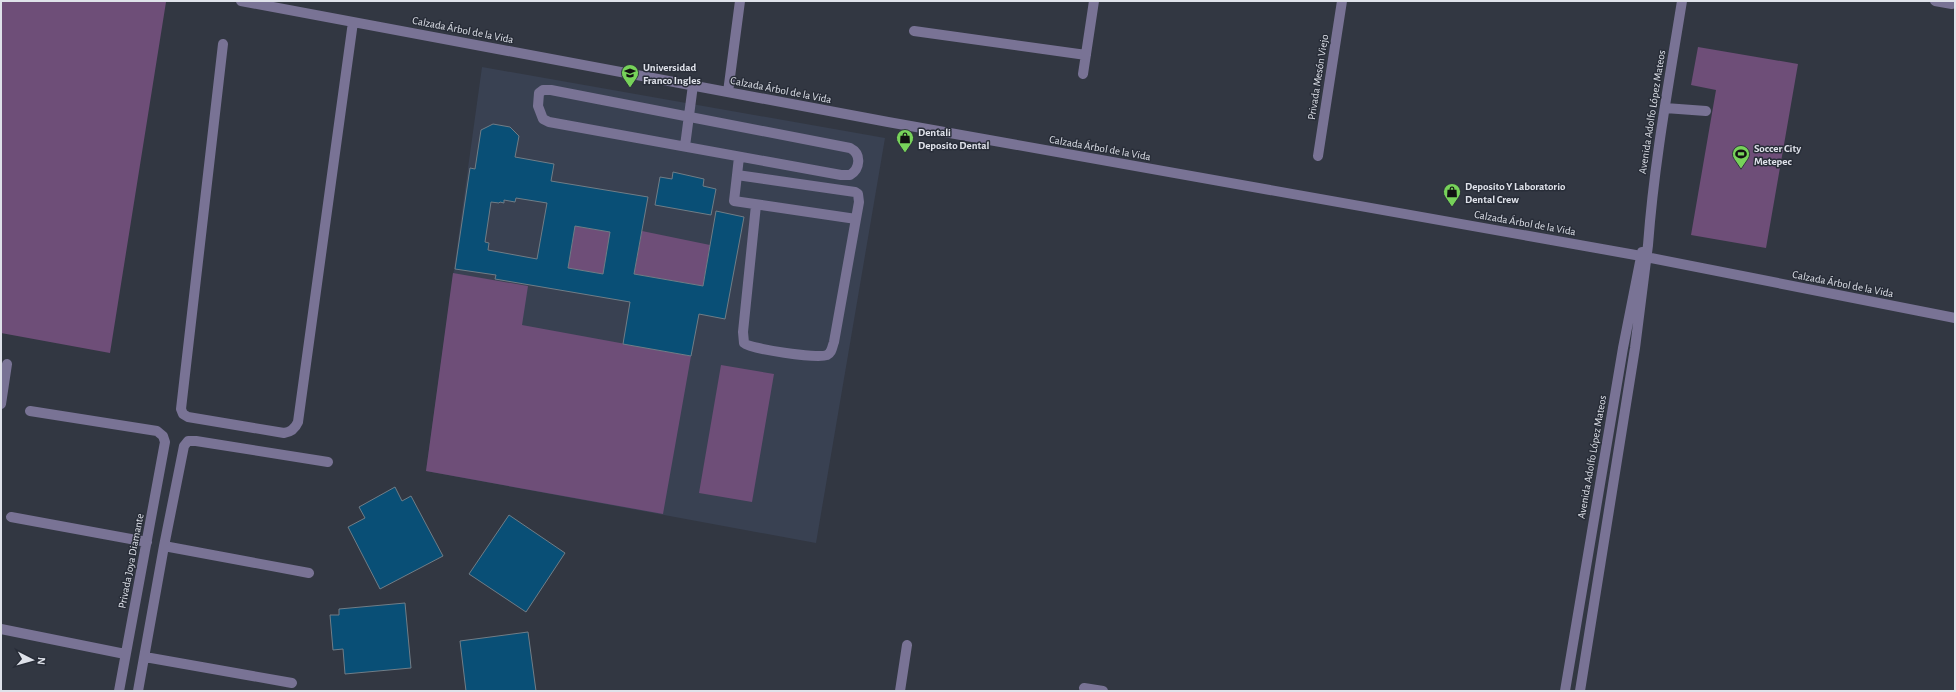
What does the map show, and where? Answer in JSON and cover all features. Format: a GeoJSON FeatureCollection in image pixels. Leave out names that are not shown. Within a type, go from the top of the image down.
{"type":"FeatureCollection","features":[{"type":"Feature","properties":{"kind":"street","name":"Calzada Árbol de la Vida"},"geometry":{"type":"LineString","coordinates":[[240,1],[693,86],[1644,257],[1955,318]]}},
{"type":"Feature","properties":{"kind":"street"},"geometry":{"type":"LineString","coordinates":[[728,92],[740,1]]}},
{"type":"Feature","properties":{"kind":"street"},"geometry":{"type":"LineString","coordinates":[[1083,74],[1094,1]]}},
{"type":"Feature","properties":{"kind":"street","name":"Privada Mesón Viejo"},"geometry":{"type":"LineString","coordinates":[[1318,156],[1342,1]]}},
{"type":"Feature","properties":{"kind":"street","name":"Avenida Adolfo López Mateos"},"geometry":{"type":"LineString","coordinates":[[1580,691],[1635,348],[1644,257],[1682,1]]}},
{"type":"Feature","properties":{"kind":"street"},"geometry":{"type":"LineString","coordinates":[[1935,1],[1952,4]]}},
{"type":"Feature","properties":{"kind":"street"},"geometry":{"type":"LineString","coordinates":[[223,44],[181,409],[183,414],[188,417],[284,433],[295,429],[298,422],[353,22]]}},
{"type":"Feature","properties":{"kind":"street"},"geometry":{"type":"LineString","coordinates":[[914,31],[1086,55]]}},
{"type":"Feature","properties":{"kind":"street"},"geometry":{"type":"LineString","coordinates":[[685,146],[693,86]]}},
{"type":"Feature","properties":{"kind":"street"},"geometry":{"type":"LineString","coordinates":[[551,90],[690,116],[850,148],[854,150],[859,158],[854,173],[841,176],[549,122],[543,119],[540,113],[538,99],[540,92],[551,90]]}},
{"type":"Feature","properties":{"kind":"street"},"geometry":{"type":"LineString","coordinates":[[1665,108],[1706,111]]}},
{"type":"Feature","properties":{"kind":"street"},"geometry":{"type":"LineString","coordinates":[[739,157],[733,201],[856,219]]}},
{"type":"Feature","properties":{"kind":"street"},"geometry":{"type":"LineString","coordinates":[[737,175],[855,192],[859,197],[834,342],[830,353],[820,357],[755,348],[744,343],[743,332],[756,205]]}},
{"type":"Feature","properties":{"kind":"street","name":"Avenida Adolfo López Mateos"},"geometry":{"type":"LineString","coordinates":[[1565,691],[1622,356],[1644,257]]}},
{"type":"Feature","properties":{"kind":"street"},"geometry":{"type":"LineString","coordinates":[[1,404],[7,364]]}},
{"type":"Feature","properties":{"kind":"street","name":"Privada Joya Diamante"},"geometry":{"type":"LineString","coordinates":[[30,411],[157,431],[163,436],[165,448],[119,691]]}},
{"type":"Feature","properties":{"kind":"street"},"geometry":{"type":"LineString","coordinates":[[138,691],[181,452],[188,441],[196,440],[328,462]]}},
{"type":"Feature","properties":{"kind":"street"},"geometry":{"type":"LineString","coordinates":[[11,516],[147,542]]}},
{"type":"Feature","properties":{"kind":"street"},"geometry":{"type":"LineString","coordinates":[[164,546],[309,573]]}},
{"type":"Feature","properties":{"kind":"street"},"geometry":{"type":"LineString","coordinates":[[1,629],[125,654]]}},
{"type":"Feature","properties":{"kind":"street"},"geometry":{"type":"LineString","coordinates":[[900,691],[907,645]]}},
{"type":"Feature","properties":{"kind":"street"},"geometry":{"type":"LineString","coordinates":[[145,657],[292,683]]}},
{"type":"Feature","properties":{"kind":"street"},"geometry":{"type":"LineString","coordinates":[[1084,688],[1104,691]]}},
{"type":"Feature","properties":{"kind":"shaded area"},"geometry":{"type":"Polygon","coordinates":[[[1,1],[166,2],[110,353],[1,333],[1,1]]]}},
{"type":"Feature","properties":{"kind":"shaded area","name":"Soccer City Metepec"},"geometry":{"type":"Polygon","coordinates":[[[1698,47],[1798,64],[1766,248],[1691,235],[1716,90],[1691,85],[1698,47]]]}},
{"type":"Feature","properties":{"kind":"shaded area"},"geometry":{"type":"Polygon","coordinates":[[[482,67],[885,138],[816,543],[426,471],[482,67]]]}},
{"type":"Feature","properties":{"kind":"shaded area"},"geometry":{"type":"Polygon","coordinates":[[[575,226],[610,232],[603,274],[568,268],[575,226]]]}},
{"type":"Feature","properties":{"kind":"shaded area"},"geometry":{"type":"Polygon","coordinates":[[[642,231],[710,245],[703,286],[634,274],[642,231]]]}},
{"type":"Feature","properties":{"kind":"shaded area"},"geometry":{"type":"Polygon","coordinates":[[[453,273],[528,286],[522,325],[691,356],[663,514],[426,471],[453,273]]]}},
{"type":"Feature","properties":{"kind":"shaded area"},"geometry":{"type":"Polygon","coordinates":[[[721,365],[774,374],[752,502],[699,493],[721,365]]]}},
{"type":"Feature","properties":{"kind":"building"},"geometry":{"type":"Polygon","coordinates":[[[493,124],[510,127],[519,136],[515,157],[554,164],[551,181],[648,197],[634,274],[703,286],[716,211],[744,217],[725,319],[699,314],[691,356],[623,344],[630,302],[495,279],[496,275],[455,269],[470,168],[475,169],[481,130],[493,124]],[[516,198],[515,202],[504,200],[504,203],[491,202],[485,242],[489,243],[488,250],[537,259],[547,203],[516,198]],[[575,226],[568,268],[603,274],[610,232],[575,226]]]}},
{"type":"Feature","properties":{"kind":"building"},"geometry":{"type":"Polygon","coordinates":[[[673,172],[704,179],[703,186],[716,189],[711,215],[655,205],[660,177],[672,179],[673,172]]]}},
{"type":"Feature","properties":{"kind":"building"},"geometry":{"type":"Polygon","coordinates":[[[395,487],[402,501],[411,496],[443,556],[380,589],[348,527],[365,518],[359,507],[395,487]]]}},
{"type":"Feature","properties":{"kind":"building"},"geometry":{"type":"Polygon","coordinates":[[[509,515],[565,553],[526,612],[469,574],[509,515]]]}},
{"type":"Feature","properties":{"kind":"building"},"geometry":{"type":"Polygon","coordinates":[[[405,603],[411,668],[345,674],[343,649],[333,650],[330,615],[339,615],[339,609],[405,603]]]}},
{"type":"Feature","properties":{"kind":"building"},"geometry":{"type":"Polygon","coordinates":[[[528,632],[536,691],[466,691],[460,641],[528,632]]]}},
{"type":"Feature","properties":{"kind":"place","name":"Universidad Franco Ingles"},"geometry":{"type":"Point","coordinates":[630,88]}},
{"type":"Feature","properties":{"kind":"place","name":"Dentali Deposito Dental"},"geometry":{"type":"Point","coordinates":[905,153]}},
{"type":"Feature","properties":{"kind":"place","name":"Soccer City Metepec"},"geometry":{"type":"Point","coordinates":[1741,169]}},
{"type":"Feature","properties":{"kind":"place","name":"Deposito Y Laboratorio Dental Crew"},"geometry":{"type":"Point","coordinates":[1452,207]}}]}
